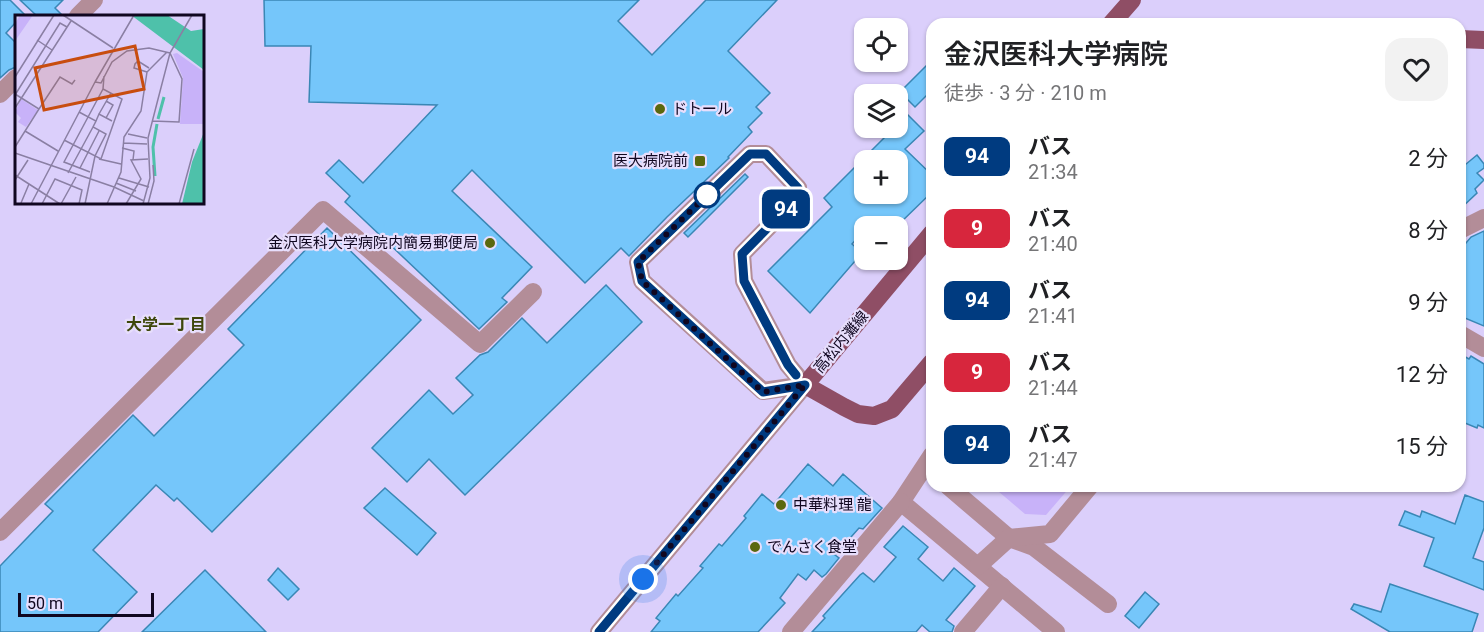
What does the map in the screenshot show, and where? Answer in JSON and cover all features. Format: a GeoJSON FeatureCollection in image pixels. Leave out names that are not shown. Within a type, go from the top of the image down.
{"type":"FeatureCollection","features":[{"type":"Feature","properties":{"kind":"main road"},"geometry":{"type":"LineString","coordinates":[[1116,18],[1132,0]]}},
{"type":"Feature","properties":{"kind":"main road"},"geometry":{"type":"LineString","coordinates":[[1466,39],[1484,40]]}},
{"type":"Feature","properties":{"kind":"main road","name":"高松内灘線"},"geometry":{"type":"LineString","coordinates":[[926,240],[805,385],[858,414],[874,416],[892,409],[926,369]]}},
{"type":"Feature","properties":{"kind":"street"},"geometry":{"type":"LineString","coordinates":[[79,15],[94,0]]}},
{"type":"Feature","properties":{"kind":"street"},"geometry":{"type":"LineString","coordinates":[[0,94],[15,79]]}},
{"type":"Feature","properties":{"kind":"street"},"geometry":{"type":"LineString","coordinates":[[750,154],[766,154],[798,188],[793,202],[742,254],[744,281],[788,365],[805,385],[763,392],[642,281],[638,262],[750,154]]}},
{"type":"Feature","properties":{"kind":"street"},"geometry":{"type":"LineString","coordinates":[[0,532],[323,210],[480,344],[533,292]]}},
{"type":"Feature","properties":{"kind":"street"},"geometry":{"type":"LineString","coordinates":[[1466,227],[1484,218]]}},
{"type":"Feature","properties":{"kind":"street"},"geometry":{"type":"LineString","coordinates":[[1466,338],[1484,348]]}},
{"type":"Feature","properties":{"kind":"street"},"geometry":{"type":"LineString","coordinates":[[599,632],[805,385]]}},
{"type":"Feature","properties":{"kind":"street"},"geometry":{"type":"LineString","coordinates":[[791,632],[901,502],[926,464]]}},
{"type":"Feature","properties":{"kind":"street"},"geometry":{"type":"LineString","coordinates":[[955,492],[1009,538],[1034,547],[1108,604]]}},
{"type":"Feature","properties":{"kind":"street"},"geometry":{"type":"LineString","coordinates":[[978,566],[1009,538],[1050,534],[1085,492]]}},
{"type":"Feature","properties":{"kind":"street"},"geometry":{"type":"LineString","coordinates":[[901,502],[1056,632]]}},
{"type":"Feature","properties":{"kind":"street"},"geometry":{"type":"LineString","coordinates":[[963,632],[1002,586]]}},
{"type":"Feature","properties":{"kind":"shaded area"},"geometry":{"type":"Polygon","coordinates":[[[999,492],[1066,492],[1046,515],[1025,514],[999,492]]]}},
{"type":"Feature","properties":{"kind":"building"},"geometry":{"type":"Polygon","coordinates":[[[0,0],[10,0],[24,14],[15,15],[15,23],[6,33],[15,42],[15,67],[0,78],[0,0]]]}},
{"type":"Feature","properties":{"kind":"building"},"geometry":{"type":"Polygon","coordinates":[[[20,0],[63,0],[55,8],[62,15],[36,15],[20,0]]]}},
{"type":"Feature","properties":{"kind":"building"},"geometry":{"type":"Polygon","coordinates":[[[264,0],[639,0],[618,21],[652,55],[706,0],[777,0],[728,51],[770,93],[756,107],[762,113],[748,127],[752,132],[729,158],[629,256],[621,248],[585,283],[472,170],[452,191],[532,267],[502,298],[507,302],[479,329],[345,202],[350,196],[326,173],[339,160],[363,183],[437,105],[309,102],[311,46],[265,46],[264,0]]]}},
{"type":"Feature","properties":{"kind":"building"},"geometry":{"type":"Polygon","coordinates":[[[926,66],[926,96],[915,107],[908,100],[908,84],[926,66]]]}},
{"type":"Feature","properties":{"kind":"building"},"geometry":{"type":"Polygon","coordinates":[[[908,115],[924,131],[906,150],[872,150],[884,138],[908,138],[908,115]]]}},
{"type":"Feature","properties":{"kind":"building"},"geometry":{"type":"Polygon","coordinates":[[[908,152],[926,169],[926,198],[907,216],[854,216],[854,242],[852,244],[854,262],[810,313],[768,271],[832,207],[824,198],[854,168],[854,204],[908,204],[908,152]]]}},
{"type":"Feature","properties":{"kind":"building"},"geometry":{"type":"Polygon","coordinates":[[[1477,155],[1484,164],[1484,168],[1477,173],[1484,180],[1475,189],[1477,193],[1466,203],[1466,164],[1477,155]]]}},
{"type":"Feature","properties":{"kind":"building"},"geometry":{"type":"Polygon","coordinates":[[[745,174],[748,177],[688,237],[684,233],[745,174]]]}},
{"type":"Feature","properties":{"kind":"building"},"geometry":{"type":"Polygon","coordinates":[[[327,228],[421,320],[212,532],[177,498],[174,501],[156,485],[93,550],[137,592],[98,632],[0,632],[0,566],[53,511],[45,504],[133,415],[154,436],[244,345],[228,329],[327,228]]]}},
{"type":"Feature","properties":{"kind":"building"},"geometry":{"type":"Polygon","coordinates":[[[1484,231],[1484,326],[1466,318],[1466,243],[1471,237],[1484,231]]]}},
{"type":"Feature","properties":{"kind":"building"},"geometry":{"type":"Polygon","coordinates":[[[606,285],[642,322],[465,495],[429,459],[407,482],[372,448],[429,390],[453,414],[473,395],[456,378],[480,355],[488,352],[522,318],[547,343],[606,285]]]}},
{"type":"Feature","properties":{"kind":"building"},"geometry":{"type":"Polygon","coordinates":[[[1471,356],[1484,364],[1484,428],[1478,425],[1477,428],[1466,423],[1466,357],[1469,359],[1471,356]]]}},
{"type":"Feature","properties":{"kind":"building"},"geometry":{"type":"Polygon","coordinates":[[[808,464],[833,486],[843,474],[882,508],[863,529],[859,528],[835,555],[839,558],[826,574],[822,577],[814,570],[806,580],[798,574],[780,598],[785,603],[758,632],[651,632],[660,621],[656,618],[676,594],[678,596],[703,568],[700,566],[719,544],[722,546],[746,518],[744,516],[762,494],[774,504],[808,464]]]}},
{"type":"Feature","properties":{"kind":"building"},"geometry":{"type":"Polygon","coordinates":[[[385,488],[436,533],[417,555],[364,508],[385,488]]]}},
{"type":"Feature","properties":{"kind":"building"},"geometry":{"type":"Polygon","coordinates":[[[1465,495],[1484,502],[1484,528],[1473,558],[1484,562],[1484,590],[1424,566],[1434,538],[1399,525],[1405,511],[1420,517],[1422,511],[1455,524],[1465,495]]]}},
{"type":"Feature","properties":{"kind":"building"},"geometry":{"type":"Polygon","coordinates":[[[903,526],[928,547],[918,559],[943,581],[954,568],[975,586],[946,620],[954,626],[952,632],[930,632],[922,625],[916,632],[812,632],[825,618],[823,616],[860,575],[863,573],[874,582],[896,557],[884,547],[903,526]]]}},
{"type":"Feature","properties":{"kind":"building"},"geometry":{"type":"Polygon","coordinates":[[[278,568],[299,589],[288,600],[268,580],[278,568]]]}},
{"type":"Feature","properties":{"kind":"building"},"geometry":{"type":"Polygon","coordinates":[[[205,570],[266,632],[142,632],[205,570]]]}},
{"type":"Feature","properties":{"kind":"building"},"geometry":{"type":"Polygon","coordinates":[[[1390,584],[1478,614],[1472,632],[1390,632],[1351,609],[1354,604],[1381,612],[1390,584]]]}},
{"type":"Feature","properties":{"kind":"building"},"geometry":{"type":"Polygon","coordinates":[[[1145,592],[1159,604],[1139,628],[1125,616],[1145,592]]]}},
{"type":"Feature","properties":{"kind":"bus line","name":"94"},"geometry":{"type":"LineString","coordinates":[[599,632],[805,385],[763,392],[642,281],[638,262],[750,154],[766,154],[798,188],[793,202],[742,254],[744,281],[788,365],[796,375]]}},
{"type":"Feature","properties":{"kind":"place","name":"ドトール"},"geometry":{"type":"Point","coordinates":[660,109]}},
{"type":"Feature","properties":{"kind":"place","name":"医大病院前"},"geometry":{"type":"Point","coordinates":[700,161]}},
{"type":"Feature","properties":{"kind":"place","name":"金沢医科大学病院内簡易郵便局"},"geometry":{"type":"Point","coordinates":[490,243]}},
{"type":"Feature","properties":{"kind":"place","name":"中華料理 龍"},"geometry":{"type":"Point","coordinates":[781,505]}},
{"type":"Feature","properties":{"kind":"place","name":"でんさく食堂"},"geometry":{"type":"Point","coordinates":[755,547]}},
{"type":"Feature","properties":{"kind":"district","name":"大学一丁目"},"geometry":{"type":"Point","coordinates":[166,324]}},
{"type":"Feature","properties":{"kind":"route"},"geometry":{"type":"LineString","coordinates":[[643,579],[805,385],[763,392],[642,281],[638,262],[707,195]]}}]}
